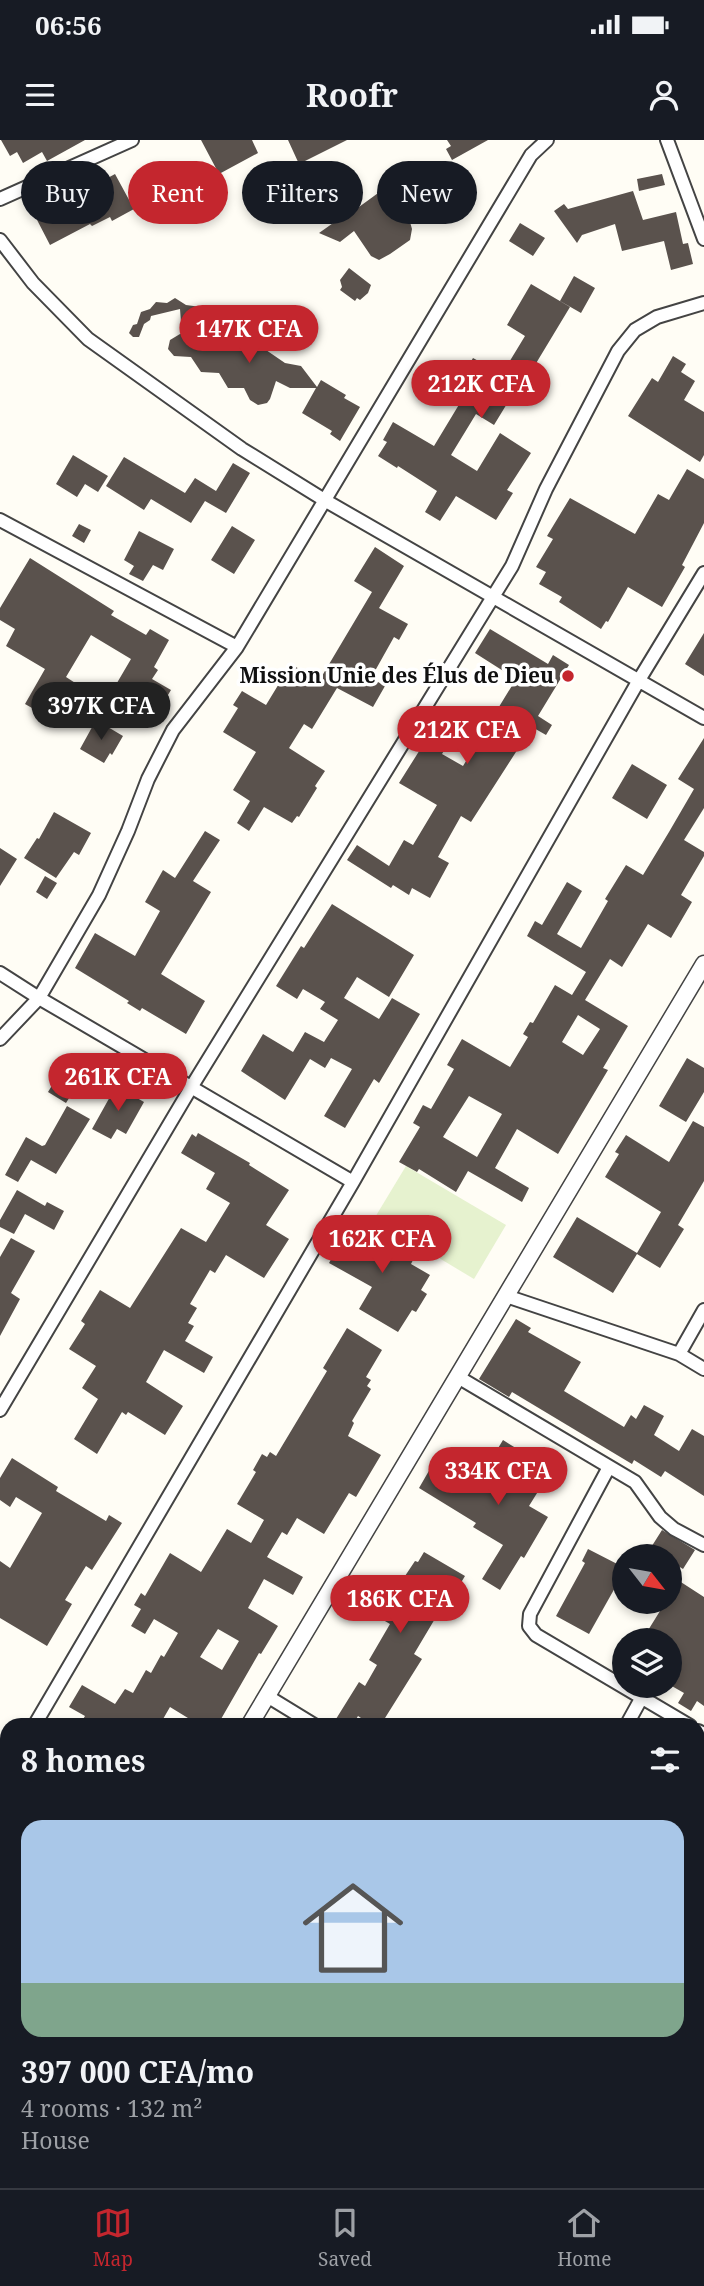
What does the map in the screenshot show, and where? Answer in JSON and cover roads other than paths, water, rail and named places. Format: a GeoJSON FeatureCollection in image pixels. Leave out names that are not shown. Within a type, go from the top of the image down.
{"type":"FeatureCollection","features":[{"type":"Feature","properties":{"kind":"street"},"geometry":{"type":"LineString","coordinates":[[0,200],[132,140]]}},
{"type":"Feature","properties":{"kind":"street"},"geometry":{"type":"LineString","coordinates":[[0,1039],[39,998],[99,895],[148,779],[173,730],[237,647],[531,155],[547,140]]}},
{"type":"Feature","properties":{"kind":"street"},"geometry":{"type":"LineString","coordinates":[[667,140],[704,239]]}},
{"type":"Feature","properties":{"kind":"street"},"geometry":{"type":"LineString","coordinates":[[0,240],[33,283],[88,339],[242,449],[326,501],[704,718]]}},
{"type":"Feature","properties":{"kind":"street"},"geometry":{"type":"LineString","coordinates":[[0,1410],[192,1086],[512,566],[546,489],[618,351],[635,330],[657,317],[704,303]]}},
{"type":"Feature","properties":{"kind":"street"},"geometry":{"type":"LineString","coordinates":[[0,520],[237,647]]}},
{"type":"Feature","properties":{"kind":"street"},"geometry":{"type":"LineString","coordinates":[[39,1718],[353,1182],[639,680],[704,573]]}},
{"type":"Feature","properties":{"kind":"street"},"geometry":{"type":"LineString","coordinates":[[254,1718],[704,964]]}},
{"type":"Feature","properties":{"kind":"street"},"geometry":{"type":"LineString","coordinates":[[0,973],[353,1182]]}},
{"type":"Feature","properties":{"kind":"street"},"geometry":{"type":"LineString","coordinates":[[506,1296],[679,1354],[704,1369]]}},
{"type":"Feature","properties":{"kind":"street"},"geometry":{"type":"LineString","coordinates":[[679,1354],[704,1310]]}},
{"type":"Feature","properties":{"kind":"street"},"geometry":{"type":"LineString","coordinates":[[458,1377],[635,1482],[660,1517],[674,1529],[704,1545]]}},
{"type":"Feature","properties":{"kind":"street"},"geometry":{"type":"LineString","coordinates":[[610,1468],[530,1614],[529,1626],[536,1635],[612,1679]]}},
{"type":"Feature","properties":{"kind":"street"},"geometry":{"type":"LineString","coordinates":[[267,1696],[303,1718]]}},
{"type":"Feature","properties":{"kind":"street"},"geometry":{"type":"LineString","coordinates":[[630,1718],[641,1698]]}},
{"type":"Feature","properties":{"kind":"street"},"geometry":{"type":"LineString","coordinates":[[644,1698],[677,1718]]}},
{"type":"Feature","properties":{"kind":"place","name":"Mission Unie des Élus de Dieu"},"geometry":{"type":"Point","coordinates":[568,676]}}]}
